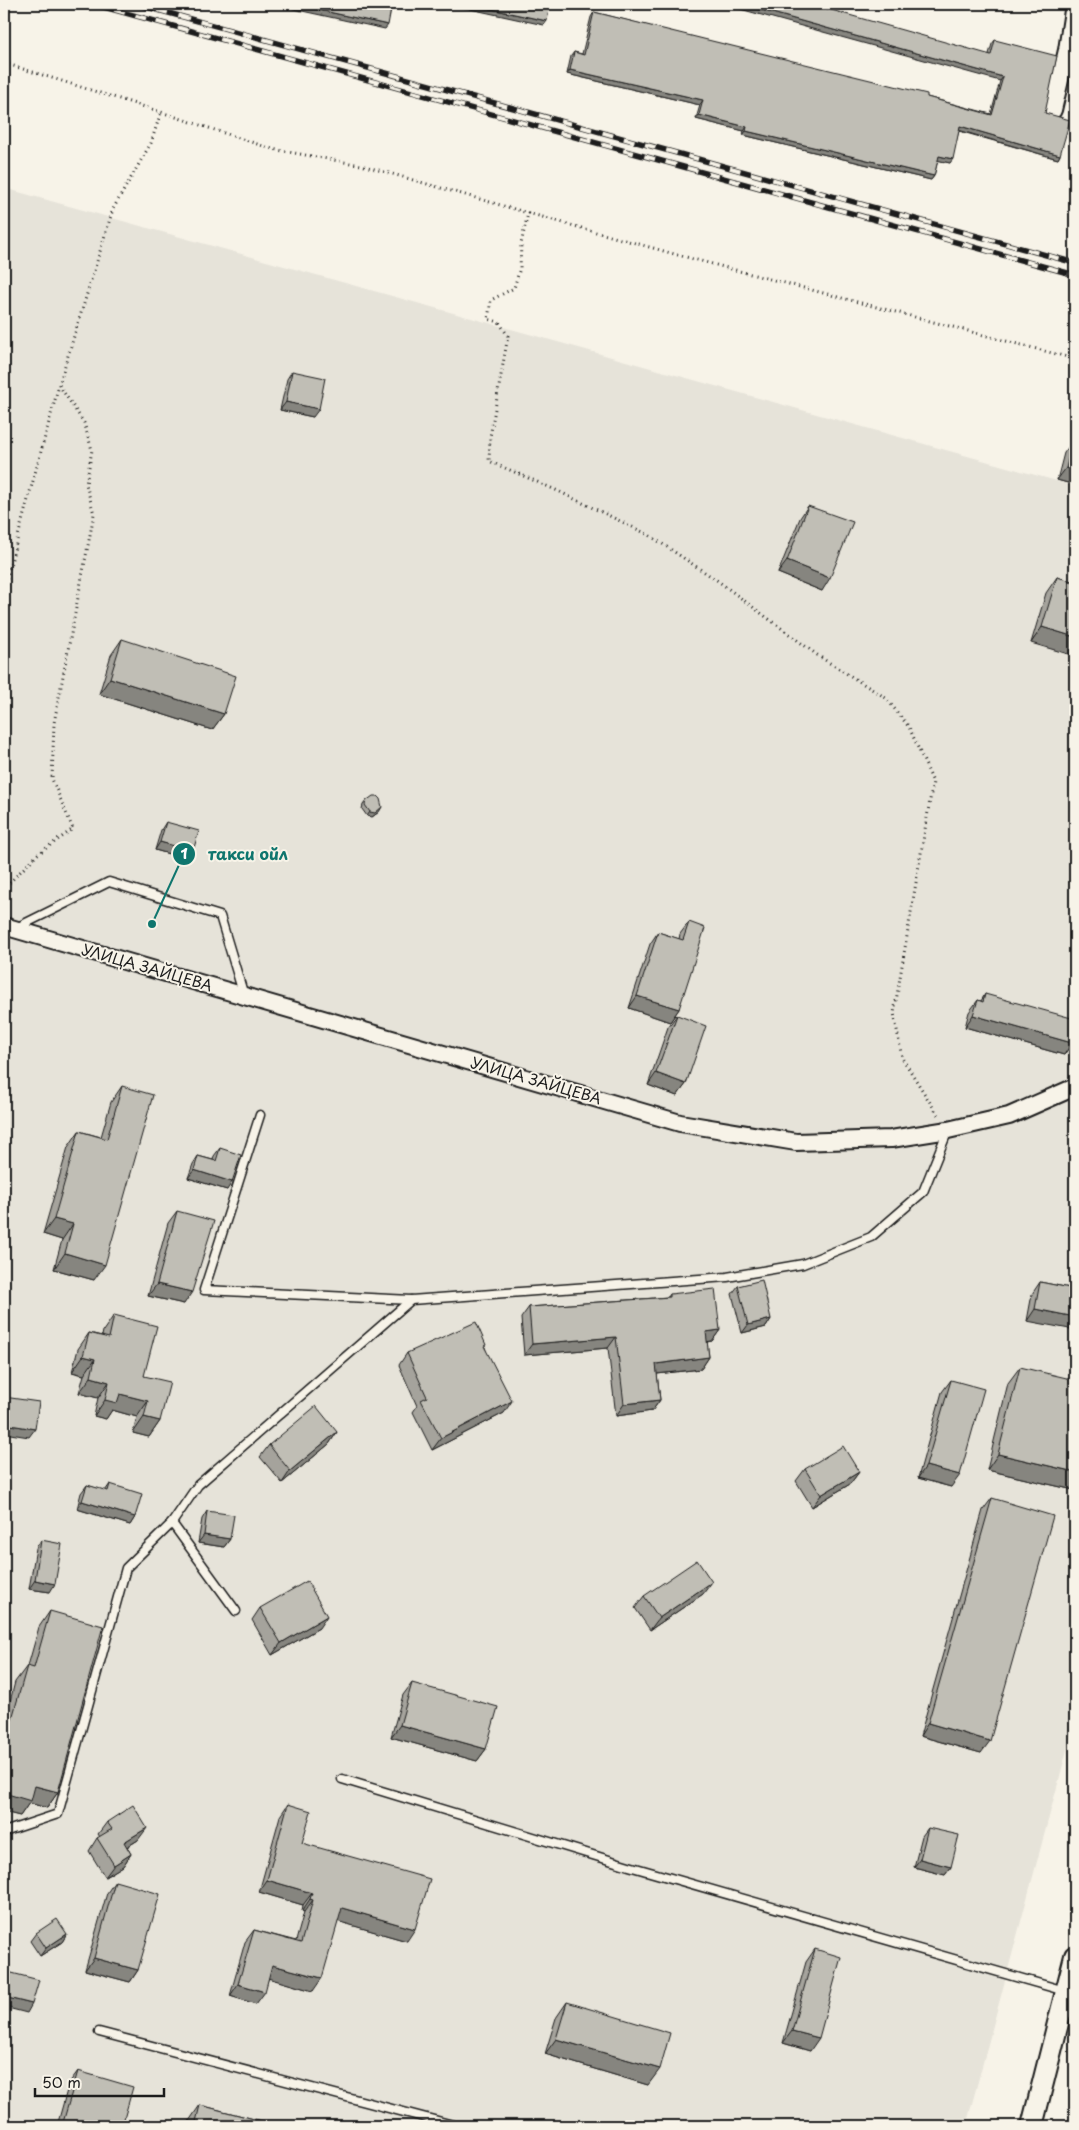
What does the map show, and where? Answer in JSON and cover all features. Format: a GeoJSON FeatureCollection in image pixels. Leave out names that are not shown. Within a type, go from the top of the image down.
{"type":"FeatureCollection","features":[{"type":"Feature","properties":{"kind":"street"},"geometry":{"type":"LineString","coordinates":[[1053,110],[1067,50],[1074,4]]}},
{"type":"Feature","properties":{"kind":"street","name":"УЛИЦА ЗАЙЦЕВА"},"geometry":{"type":"LineString","coordinates":[[9,927],[680,1123],[796,1142],[891,1140],[948,1130],[1008,1116],[1075,1087]]}},
{"type":"Feature","properties":{"kind":"street"},"geometry":{"type":"LineString","coordinates":[[1032,2126],[1075,1956]]}},
{"type":"Feature","properties":{"kind":"lane"},"geometry":{"type":"LineString","coordinates":[[9,927],[109,882],[220,916],[244,996]]}},
{"type":"Feature","properties":{"kind":"lane"},"geometry":{"type":"LineString","coordinates":[[260,1116],[204,1290],[411,1300],[727,1277],[803,1264],[871,1237],[923,1192],[948,1130]]}},
{"type":"Feature","properties":{"kind":"lane"},"geometry":{"type":"LineString","coordinates":[[4,1832],[58,1814],[126,1568],[172,1523],[198,1485],[411,1300]]}},
{"type":"Feature","properties":{"kind":"lane"},"geometry":{"type":"LineString","coordinates":[[172,1523],[236,1611]]}},
{"type":"Feature","properties":{"kind":"lane"},"geometry":{"type":"LineString","coordinates":[[342,1779],[629,1866],[1065,1991]]}},
{"type":"Feature","properties":{"kind":"lane"},"geometry":{"type":"LineString","coordinates":[[99,2032],[457,2126]]}},
{"type":"Feature","properties":{"kind":"path"},"geometry":{"type":"LineString","coordinates":[[4,63],[272,149],[361,165],[678,255],[1075,359]]}},
{"type":"Feature","properties":{"kind":"path"},"geometry":{"type":"LineString","coordinates":[[4,588],[59,386],[113,209],[151,143],[161,112]]}},
{"type":"Feature","properties":{"kind":"path"},"geometry":{"type":"LineString","coordinates":[[528,213],[521,244],[520,268],[514,288],[491,300],[488,319],[500,322],[508,336],[490,437],[489,461],[558,490],[650,535],[718,581],[820,657],[886,698],[909,727],[933,782],[894,1013],[902,1058],[948,1130]]}},
{"type":"Feature","properties":{"kind":"path"},"geometry":{"type":"LineString","coordinates":[[4,891],[6,886],[38,854],[73,829],[52,779],[54,723],[94,514],[86,484],[92,450],[84,423],[59,386]]}},
{"type":"Feature","properties":{"kind":"shaded area"},"geometry":{"type":"Polygon","coordinates":[[[4,188],[1075,486],[1075,1720],[966,2126],[4,2126],[4,188]]]}},
{"type":"Feature","properties":{"kind":"building"},"geometry":{"type":"Polygon","coordinates":[[[292,4],[368,4],[391,9],[388,25],[292,4]]]}},
{"type":"Feature","properties":{"kind":"building"},"geometry":{"type":"Polygon","coordinates":[[[468,4],[550,4],[547,21],[468,4]]]}},
{"type":"Feature","properties":{"kind":"building"},"geometry":{"type":"Polygon","coordinates":[[[740,4],[810,4],[991,55],[995,40],[1057,56],[1045,113],[1070,120],[1060,155],[960,126],[953,159],[939,156],[934,176],[746,131],[747,127],[699,115],[703,100],[570,70],[574,52],[584,55],[594,12],[927,94],[927,97],[992,115],[1003,77],[740,4]]]}},
{"type":"Feature","properties":{"kind":"building"},"geometry":{"type":"Polygon","coordinates":[[[292,371],[325,378],[319,409],[286,402],[292,371]]]}},
{"type":"Feature","properties":{"kind":"building"},"geometry":{"type":"Polygon","coordinates":[[[1073,441],[1075,442],[1075,470],[1066,468],[1073,441]]]}},
{"type":"Feature","properties":{"kind":"building"},"geometry":{"type":"Polygon","coordinates":[[[808,506],[853,522],[830,578],[787,561],[808,506]]]}},
{"type":"Feature","properties":{"kind":"building"},"geometry":{"type":"Polygon","coordinates":[[[1057,577],[1075,582],[1075,637],[1042,627],[1057,577]]]}},
{"type":"Feature","properties":{"kind":"building"},"geometry":{"type":"Polygon","coordinates":[[[122,639],[236,676],[224,714],[110,678],[122,639]]]}},
{"type":"Feature","properties":{"kind":"building"},"geometry":{"type":"Polygon","coordinates":[[[373,796],[377,796],[380,799],[382,807],[375,813],[370,812],[365,805],[366,801],[373,796]]]}},
{"type":"Feature","properties":{"kind":"building"},"geometry":{"type":"Polygon","coordinates":[[[166,822],[199,831],[193,851],[160,842],[166,822]]]}},
{"type":"Feature","properties":{"kind":"building"},"geometry":{"type":"Polygon","coordinates":[[[689,922],[705,928],[679,1009],[637,996],[658,932],[683,940],[689,922]]]}},
{"type":"Feature","properties":{"kind":"building"},"geometry":{"type":"Polygon","coordinates":[[[985,994],[1075,1019],[1072,1043],[973,1015],[978,1000],[983,1002],[985,994]]]}},
{"type":"Feature","properties":{"kind":"building"},"geometry":{"type":"Polygon","coordinates":[[[677,1015],[706,1026],[686,1084],[656,1073],[677,1015]]]}},
{"type":"Feature","properties":{"kind":"building"},"geometry":{"type":"Polygon","coordinates":[[[122,1086],[153,1095],[105,1265],[65,1253],[73,1224],[54,1219],[79,1131],[107,1139],[122,1086]]]}},
{"type":"Feature","properties":{"kind":"building"},"geometry":{"type":"Polygon","coordinates":[[[220,1148],[241,1155],[232,1182],[194,1170],[198,1156],[216,1161],[220,1148]]]}},
{"type":"Feature","properties":{"kind":"building"},"geometry":{"type":"Polygon","coordinates":[[[177,1211],[214,1221],[192,1292],[157,1284],[177,1211]]]}},
{"type":"Feature","properties":{"kind":"building"},"geometry":{"type":"Polygon","coordinates":[[[762,1280],[771,1319],[748,1325],[738,1286],[762,1280]]]}},
{"type":"Feature","properties":{"kind":"building"},"geometry":{"type":"Polygon","coordinates":[[[1040,1282],[1075,1289],[1075,1317],[1035,1309],[1040,1282]]]}},
{"type":"Feature","properties":{"kind":"building"},"geometry":{"type":"Polygon","coordinates":[[[715,1289],[720,1330],[706,1332],[709,1357],[656,1364],[660,1400],[624,1404],[616,1337],[532,1344],[529,1307],[670,1297],[670,1294],[715,1289]]]}},
{"type":"Feature","properties":{"kind":"building"},"geometry":{"type":"Polygon","coordinates":[[[114,1315],[157,1326],[144,1376],[170,1382],[160,1421],[144,1417],[148,1401],[120,1394],[117,1403],[105,1400],[109,1382],[91,1377],[95,1359],[83,1356],[89,1333],[109,1338],[114,1315]]]}},
{"type":"Feature","properties":{"kind":"building"},"geometry":{"type":"Polygon","coordinates":[[[476,1322],[486,1345],[484,1346],[512,1401],[441,1438],[421,1400],[427,1397],[407,1353],[476,1322]]]}},
{"type":"Feature","properties":{"kind":"building"},"geometry":{"type":"Polygon","coordinates":[[[1020,1367],[1075,1380],[1075,1472],[998,1454],[1020,1367]]]}},
{"type":"Feature","properties":{"kind":"building"},"geometry":{"type":"Polygon","coordinates":[[[951,1380],[984,1389],[960,1475],[926,1466],[951,1380]]]}},
{"type":"Feature","properties":{"kind":"building"},"geometry":{"type":"Polygon","coordinates":[[[4,1397],[39,1402],[35,1429],[4,1424],[4,1397]]]}},
{"type":"Feature","properties":{"kind":"building"},"geometry":{"type":"Polygon","coordinates":[[[316,1406],[337,1432],[290,1471],[269,1445],[316,1406]]]}},
{"type":"Feature","properties":{"kind":"building"},"geometry":{"type":"Polygon","coordinates":[[[843,1446],[859,1472],[821,1495],[805,1469],[843,1446]]]}},
{"type":"Feature","properties":{"kind":"building"},"geometry":{"type":"Polygon","coordinates":[[[110,1484],[142,1494],[135,1517],[82,1501],[87,1485],[108,1491],[110,1484]]]}},
{"type":"Feature","properties":{"kind":"building"},"geometry":{"type":"Polygon","coordinates":[[[992,1498],[1053,1516],[990,1741],[928,1723],[992,1498]]]}},
{"type":"Feature","properties":{"kind":"building"},"geometry":{"type":"Polygon","coordinates":[[[207,1511],[234,1515],[230,1539],[204,1535],[207,1511]]]}},
{"type":"Feature","properties":{"kind":"building"},"geometry":{"type":"Polygon","coordinates":[[[41,1540],[62,1544],[55,1584],[35,1580],[41,1540]]]}},
{"type":"Feature","properties":{"kind":"building"},"geometry":{"type":"Polygon","coordinates":[[[697,1560],[712,1582],[659,1618],[644,1596],[697,1560]]]}},
{"type":"Feature","properties":{"kind":"building"},"geometry":{"type":"Polygon","coordinates":[[[307,1581],[327,1616],[281,1643],[260,1608],[307,1581]]]}},
{"type":"Feature","properties":{"kind":"building"},"geometry":{"type":"Polygon","coordinates":[[[50,1611],[103,1626],[58,1792],[35,1786],[31,1801],[4,1793],[4,1739],[6,1740],[27,1666],[34,1668],[50,1611]]]}},
{"type":"Feature","properties":{"kind":"building"},"geometry":{"type":"Polygon","coordinates":[[[412,1683],[498,1707],[486,1749],[400,1725],[412,1683]]]}},
{"type":"Feature","properties":{"kind":"building"},"geometry":{"type":"Polygon","coordinates":[[[288,1804],[311,1811],[302,1843],[430,1879],[415,1929],[342,1908],[322,1978],[272,1965],[265,1992],[238,1984],[254,1930],[301,1943],[313,1900],[310,1899],[312,1893],[267,1880],[288,1804]]]}},
{"type":"Feature","properties":{"kind":"building"},"geometry":{"type":"Polygon","coordinates":[[[133,1805],[147,1828],[124,1842],[131,1854],[114,1865],[97,1838],[112,1829],[107,1822],[133,1805]]]}},
{"type":"Feature","properties":{"kind":"building"},"geometry":{"type":"Polygon","coordinates":[[[928,1828],[959,1835],[951,1867],[920,1859],[928,1828]]]}},
{"type":"Feature","properties":{"kind":"building"},"geometry":{"type":"Polygon","coordinates":[[[115,1881],[160,1894],[138,1970],[94,1958],[115,1881]]]}},
{"type":"Feature","properties":{"kind":"building"},"geometry":{"type":"Polygon","coordinates":[[[57,1919],[67,1934],[46,1948],[36,1933],[57,1919]]]}},
{"type":"Feature","properties":{"kind":"building"},"geometry":{"type":"Polygon","coordinates":[[[815,1949],[841,1957],[819,2038],[792,2031],[815,1949]]]}},
{"type":"Feature","properties":{"kind":"building"},"geometry":{"type":"Polygon","coordinates":[[[4,1971],[39,1980],[32,2004],[4,1997],[4,1971]]]}},
{"type":"Feature","properties":{"kind":"building"},"geometry":{"type":"Polygon","coordinates":[[[567,2002],[670,2033],[660,2069],[556,2039],[567,2002]]]}},
{"type":"Feature","properties":{"kind":"building"},"geometry":{"type":"Polygon","coordinates":[[[78,2071],[133,2087],[122,2126],[62,2126],[78,2071]]]}},
{"type":"Feature","properties":{"kind":"building"},"geometry":{"type":"Polygon","coordinates":[[[200,2105],[281,2126],[195,2126],[200,2105]]]}},
{"type":"Feature","properties":{"kind":"railway"},"geometry":{"type":"LineString","coordinates":[[93,4],[1075,275]]}},
{"type":"Feature","properties":{"kind":"railway"},"geometry":{"type":"LineString","coordinates":[[136,4],[1075,263]]}},
{"type":"Feature","properties":{"kind":"place","name":"такси ойл"},"geometry":{"type":"Point","coordinates":[152,924]}}]}
